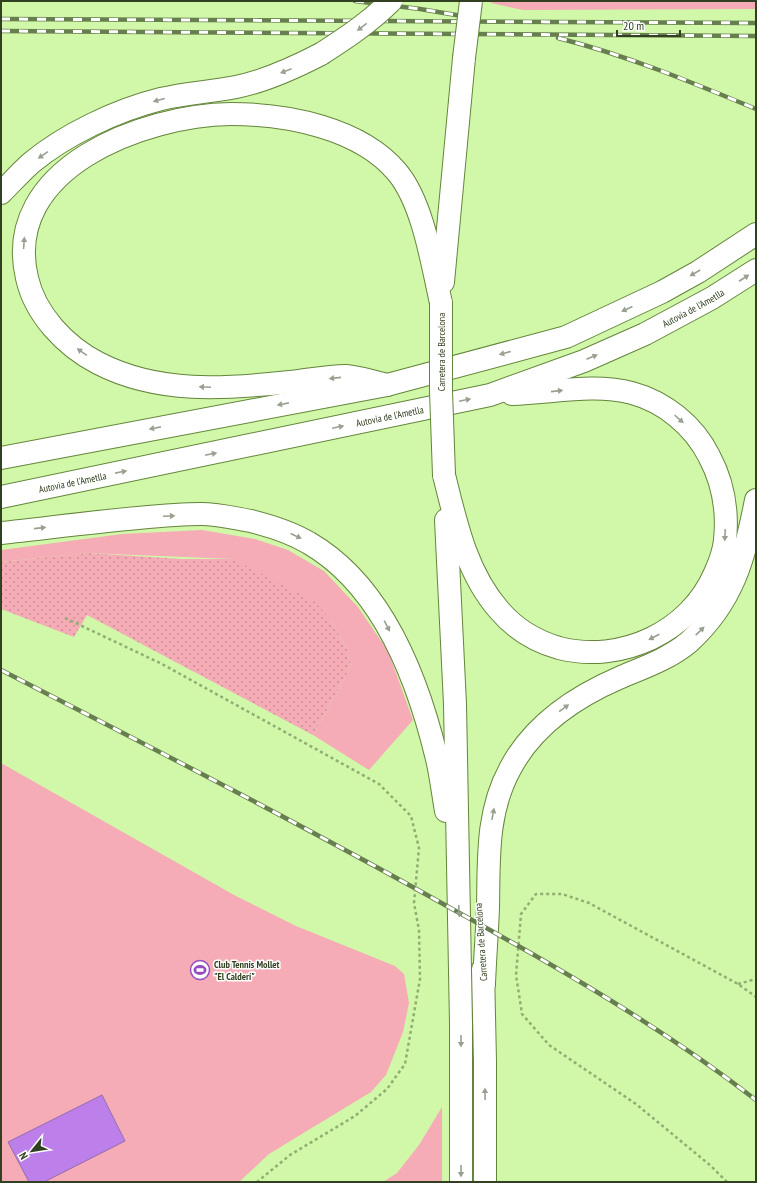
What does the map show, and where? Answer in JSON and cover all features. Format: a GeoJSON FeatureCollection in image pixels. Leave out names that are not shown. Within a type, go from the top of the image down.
{"type":"FeatureCollection","features":[{"type":"Feature","properties":{"kind":"highway"},"geometry":{"type":"LineString","coordinates":[[1,193],[37,159],[82,130],[109,117],[162,99],[215,91],[258,81],[299,65],[321,54],[353,33],[377,15],[391,1]]}},
{"type":"Feature","properties":{"kind":"highway","name":"Carretera de Barcelona"},"geometry":{"type":"LineString","coordinates":[[461,1182],[461,1032],[455,704],[441,391],[441,303],[464,58],[471,1]]}},
{"type":"Feature","properties":{"kind":"highway"},"geometry":{"type":"LineString","coordinates":[[387,385],[348,376],[254,386],[218,388],[179,387],[149,381],[122,373],[97,362],[74,347],[54,328],[39,308],[29,288],[23,254],[24,236],[34,208],[54,181],[69,168],[106,145],[151,127],[206,116],[232,114],[287,119],[311,124],[334,131],[371,149],[398,173],[417,206],[431,256],[441,303]]}},
{"type":"Feature","properties":{"kind":"highway"},"geometry":{"type":"LineString","coordinates":[[1,458],[387,385],[566,337],[662,292],[698,272],[756,234]]}},
{"type":"Feature","properties":{"kind":"highway","name":"Autovia de l'Ametlla"},"geometry":{"type":"LineString","coordinates":[[1,497],[490,395],[584,361],[639,336],[712,298],[756,270]]}},
{"type":"Feature","properties":{"kind":"highway"},"geometry":{"type":"LineString","coordinates":[[444,475],[462,545],[473,570],[485,592],[499,611],[515,627],[531,638],[568,650],[590,653],[613,651],[635,646],[671,627],[687,614],[700,599],[712,580],[720,562],[725,541],[726,517],[723,493],[716,468],[704,445],[690,428],[673,414],[654,402],[614,389],[592,388],[533,394],[490,395]]}},
{"type":"Feature","properties":{"kind":"highway"},"geometry":{"type":"LineString","coordinates":[[484,984],[488,910],[488,853],[494,808],[510,769],[523,749],[540,729],[557,713],[593,690],[646,667],[669,655],[687,643],[706,625],[734,581],[743,557],[756,500]]}},
{"type":"Feature","properties":{"kind":"highway"},"geometry":{"type":"LineString","coordinates":[[1,533],[126,519],[201,514],[231,517],[284,530],[309,542],[330,556],[349,573],[366,593],[390,631],[410,674],[423,711],[437,760],[458,876]]}},
{"type":"Feature","properties":{"kind":"highway","name":"Carretera de Barcelona"},"geometry":{"type":"LineString","coordinates":[[455,704],[476,875],[484,984],[486,1133],[485,1182]]}},
{"type":"Feature","properties":{"kind":"highway"},"geometry":{"type":"LineString","coordinates":[[486,1133],[492,1182]]}},
{"type":"Feature","properties":{"kind":"path"},"geometry":{"type":"LineString","coordinates":[[65,618],[162,664],[379,784],[411,816],[419,848],[414,903],[419,930],[420,979],[405,1064],[387,1089],[355,1116],[290,1155],[257,1182]]}},
{"type":"Feature","properties":{"kind":"path"},"geometry":{"type":"LineString","coordinates":[[727,1182],[711,1166],[636,1104],[549,1045],[522,1014],[516,975],[521,914],[536,894],[562,894],[589,903],[738,984],[756,997]]}},
{"type":"Feature","properties":{"kind":"path"},"geometry":{"type":"LineString","coordinates":[[738,984],[756,979]]}},
{"type":"Feature","properties":{"kind":"shaded area"},"geometry":{"type":"Polygon","coordinates":[[[492,1],[756,1],[756,9],[523,10],[491,3],[492,1]]]}},
{"type":"Feature","properties":{"kind":"shaded area"},"geometry":{"type":"Polygon","coordinates":[[[202,530],[255,539],[288,550],[324,571],[358,607],[388,651],[413,720],[369,770],[313,735],[351,666],[347,650],[331,620],[233,559],[87,553],[1,562],[1,550],[122,534],[202,530]]]}},
{"type":"Feature","properties":{"kind":"shaded area"},"geometry":{"type":"Polygon","coordinates":[[[87,553],[182,559],[233,559],[315,602],[331,620],[347,650],[351,666],[313,735],[87,615],[74,637],[1,609],[1,562],[87,553]]]}},
{"type":"Feature","properties":{"kind":"shaded area","name":"Club Tennis Mollet \"El Calderí\""},"geometry":{"type":"Polygon","coordinates":[[[1,763],[234,895],[296,926],[395,966],[404,974],[409,1003],[403,1032],[386,1075],[371,1092],[269,1154],[239,1182],[1,1182],[1,763]]]}},
{"type":"Feature","properties":{"kind":"shaded area"},"geometry":{"type":"Polygon","coordinates":[[[102,1095],[125,1141],[44,1182],[29,1182],[8,1142],[102,1095]]]}},
{"type":"Feature","properties":{"kind":"shaded area"},"geometry":{"type":"Polygon","coordinates":[[[442,1107],[442,1182],[383,1182],[397,1173],[419,1145],[442,1107]]]}},
{"type":"Feature","properties":{"kind":"railway"},"geometry":{"type":"LineString","coordinates":[[355,1],[468,17]]}},
{"type":"Feature","properties":{"kind":"railway"},"geometry":{"type":"LineString","coordinates":[[1,19],[756,23]]}},
{"type":"Feature","properties":{"kind":"railway"},"geometry":{"type":"LineString","coordinates":[[1,31],[756,36]]}},
{"type":"Feature","properties":{"kind":"railway"},"geometry":{"type":"LineString","coordinates":[[558,38],[608,52],[683,79],[756,109]]}},
{"type":"Feature","properties":{"kind":"railway"},"geometry":{"type":"LineString","coordinates":[[1,670],[280,815],[525,950],[604,996],[682,1046],[756,1100]]}},
{"type":"Feature","properties":{"kind":"place","name":"Club Tennis Mollet \"El Calderí\""},"geometry":{"type":"Point","coordinates":[200,970]}}]}
